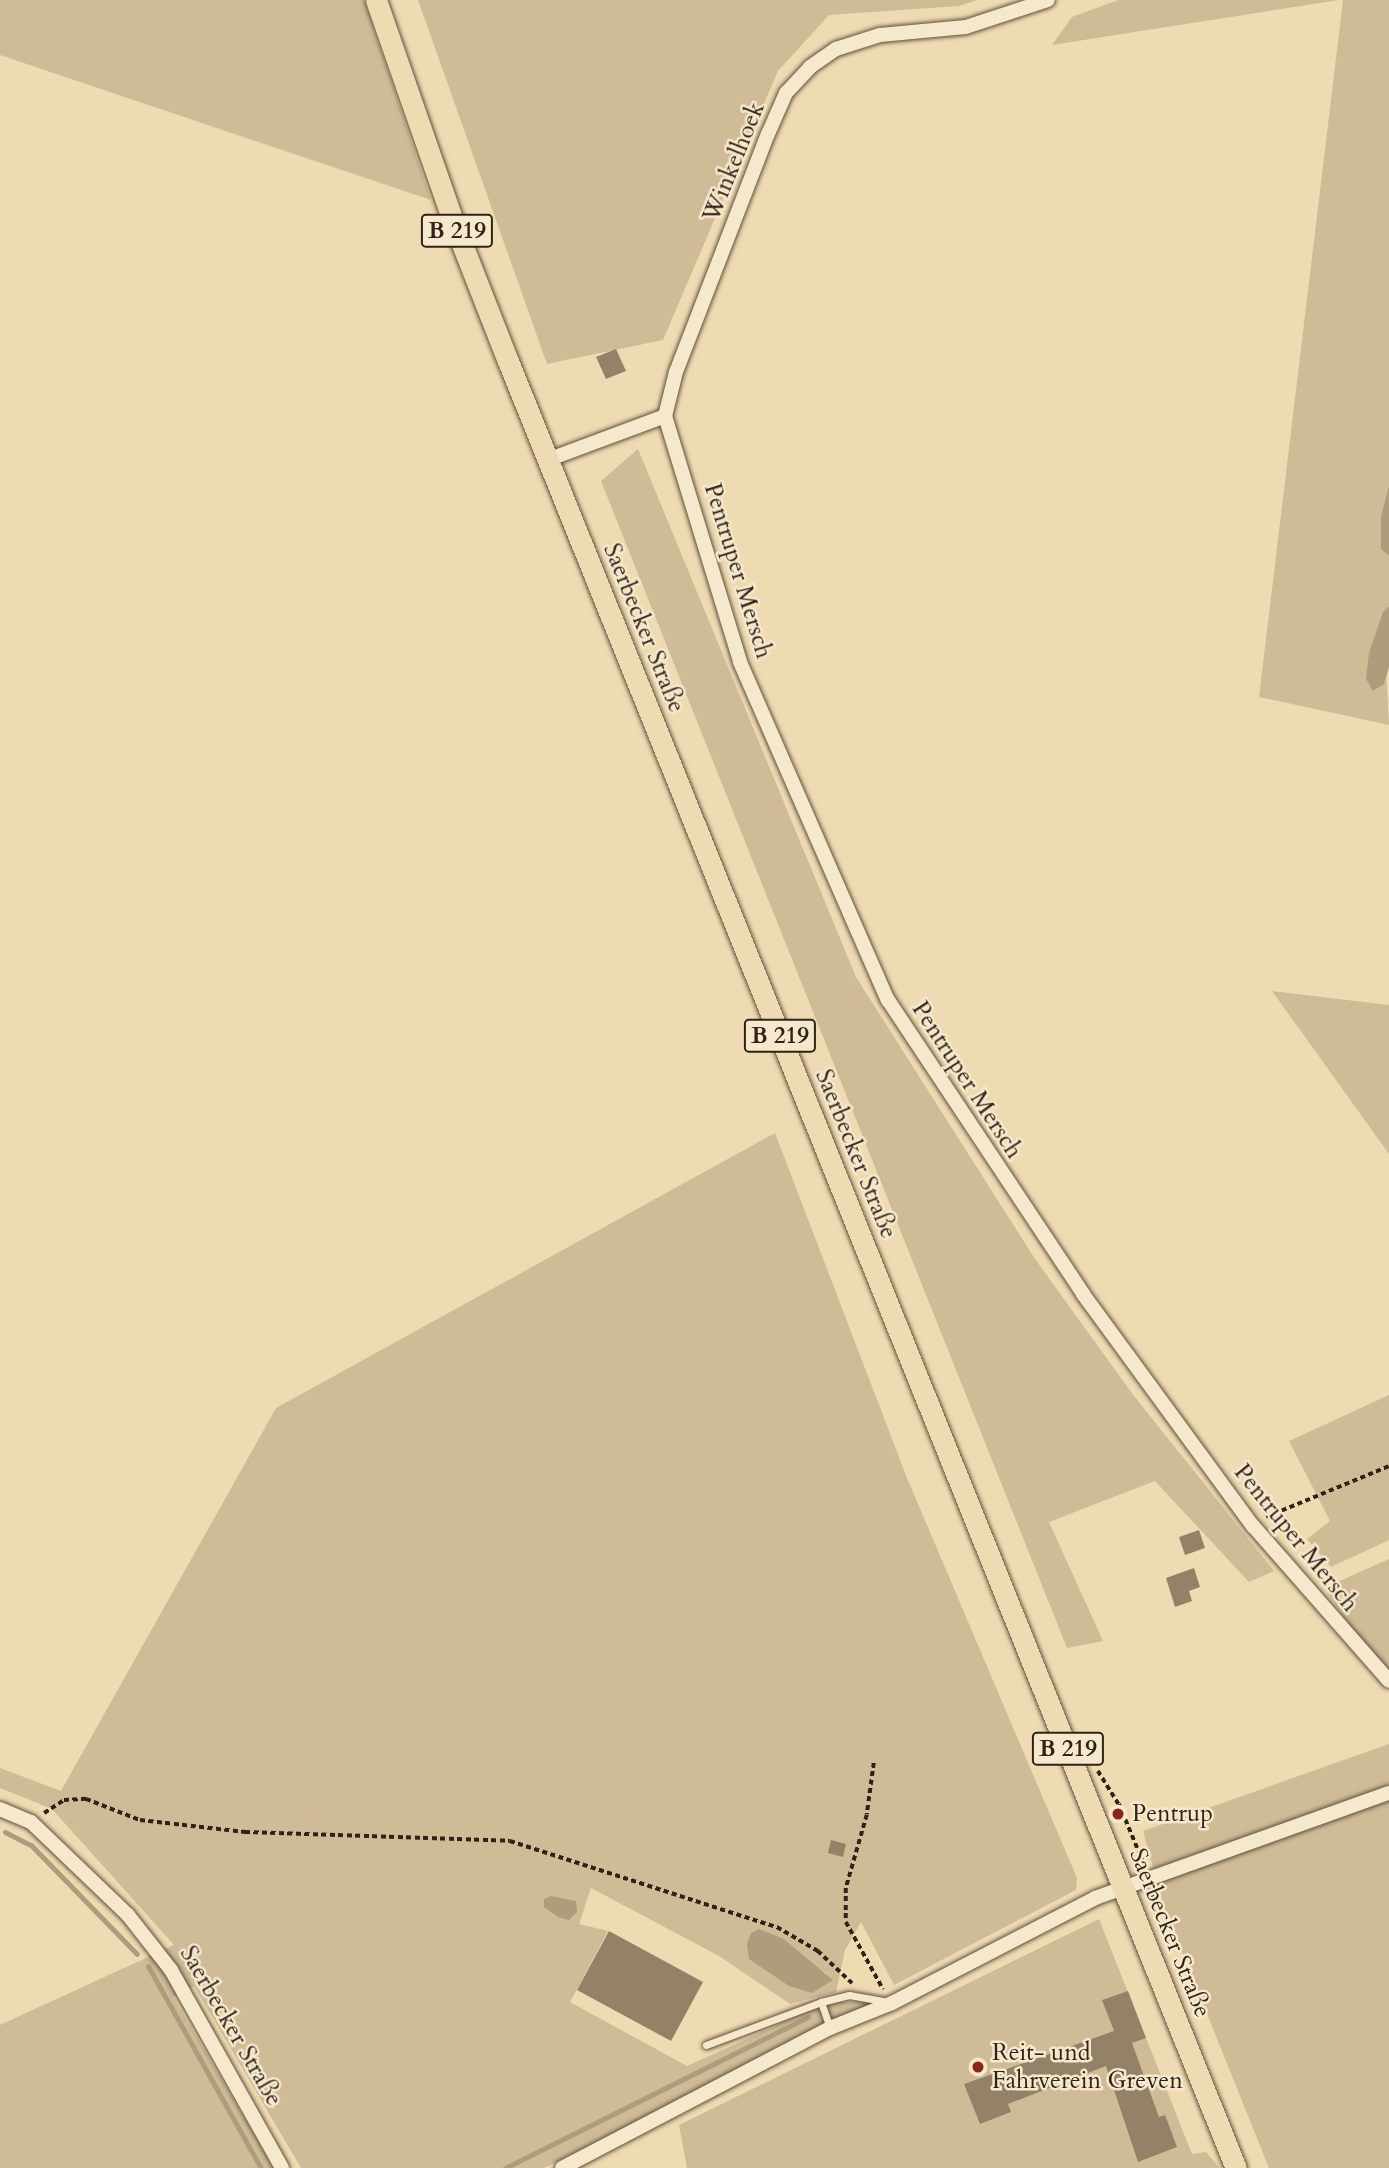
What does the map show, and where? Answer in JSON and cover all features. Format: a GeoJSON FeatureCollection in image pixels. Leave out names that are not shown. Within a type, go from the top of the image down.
{"type":"FeatureCollection","features":[{"type":"Feature","properties":{"kind":"main road","name":"Saerbecker Straße"},"geometry":{"type":"LineString","coordinates":[[376,0],[453,221],[556,456],[1236,2168]]}},
{"type":"Feature","properties":{"kind":"street","name":"Winkelhoek"},"geometry":{"type":"LineString","coordinates":[[666,416],[676,372],[786,93],[810,67],[836,50],[880,35],[966,27],[1048,0]]}},
{"type":"Feature","properties":{"kind":"street"},"geometry":{"type":"LineString","coordinates":[[556,456],[666,416]]}},
{"type":"Feature","properties":{"kind":"street","name":"Pentruper Mersch"},"geometry":{"type":"LineString","coordinates":[[666,416],[740,663],[888,1000],[1083,1294],[1252,1526],[1389,1681]]}},
{"type":"Feature","properties":{"kind":"street"},"geometry":{"type":"LineString","coordinates":[[562,2168],[830,2028],[892,2003],[1124,1887],[1389,1793]]}},
{"type":"Feature","properties":{"kind":"street","name":"Saerbecker Straße"},"geometry":{"type":"LineString","coordinates":[[0,1809],[31,1822],[128,1915],[171,1970],[282,2168]]}},
{"type":"Feature","properties":{"kind":"lane"},"geometry":{"type":"LineString","coordinates":[[706,2045],[821,2002],[866,1996],[892,2003]]}},
{"type":"Feature","properties":{"kind":"lane"},"geometry":{"type":"LineString","coordinates":[[821,2002],[830,2028]]}},
{"type":"Feature","properties":{"kind":"path"},"geometry":{"type":"LineString","coordinates":[[1252,1526],[1279,1509],[1389,1466]]}},
{"type":"Feature","properties":{"kind":"path"},"geometry":{"type":"LineString","coordinates":[[874,1763],[867,1815],[846,1888],[846,1922],[892,2003]]}},
{"type":"Feature","properties":{"kind":"path"},"geometry":{"type":"LineString","coordinates":[[31,1822],[64,1800],[86,1799],[140,1820],[245,1832],[510,1841],[777,1927],[818,1951],[866,1996]]}},
{"type":"Feature","properties":{"kind":"shaded area"},"geometry":{"type":"Polygon","coordinates":[[[0,0],[364,0],[431,200],[0,55],[0,0]]]}},
{"type":"Feature","properties":{"kind":"shaded area"},"geometry":{"type":"Polygon","coordinates":[[[418,0],[977,0],[959,6],[829,15],[778,71],[663,340],[547,364],[418,0]]]}},
{"type":"Feature","properties":{"kind":"shaded area"},"geometry":{"type":"Polygon","coordinates":[[[1118,0],[1339,0],[1052,45],[1072,17],[1118,0]]]}},
{"type":"Feature","properties":{"kind":"shaded area"},"geometry":{"type":"Polygon","coordinates":[[[1343,0],[1389,0],[1389,484],[1381,516],[1381,549],[1389,556],[1389,606],[1383,612],[1389,725],[1259,697],[1343,0]]]}},
{"type":"Feature","properties":{"kind":"shaded area"},"geometry":{"type":"Polygon","coordinates":[[[638,449],[856,977],[1035,1259],[1134,1396],[1274,1571],[1249,1582],[1155,1481],[1049,1522],[1103,1641],[1067,1648],[601,481],[638,449]]]}},
{"type":"Feature","properties":{"kind":"shaded area"},"geometry":{"type":"Polygon","coordinates":[[[1389,485],[1389,556],[1381,549],[1381,516],[1389,485]]]}},
{"type":"Feature","properties":{"kind":"shaded area"},"geometry":{"type":"Polygon","coordinates":[[[1389,606],[1389,667],[1384,684],[1373,691],[1366,679],[1369,653],[1383,612],[1389,606]]]}},
{"type":"Feature","properties":{"kind":"shaded area"},"geometry":{"type":"Polygon","coordinates":[[[1272,991],[1389,1005],[1389,1154],[1272,991]]]}},
{"type":"Feature","properties":{"kind":"shaded area"},"geometry":{"type":"Polygon","coordinates":[[[775,1133],[907,1478],[1077,1878],[1076,1890],[894,1985],[861,1922],[845,1950],[836,1992],[790,2004],[719,1956],[591,1888],[579,1924],[608,1931],[570,2002],[687,2066],[806,2012],[839,2002],[866,2002],[872,2006],[544,2168],[301,2168],[194,1986],[173,1997],[274,2168],[0,2168],[0,2025],[174,1945],[52,1809],[0,1788],[0,1768],[61,1791],[276,1408],[775,1133]],[[751,1933],[749,1959],[831,1975],[751,1933]]]}},
{"type":"Feature","properties":{"kind":"shaded area"},"geometry":{"type":"Polygon","coordinates":[[[1389,1395],[1389,1540],[1331,1567],[1307,1539],[1330,1521],[1289,1441],[1389,1395]]]}},
{"type":"Feature","properties":{"kind":"shaded area"},"geometry":{"type":"Polygon","coordinates":[[[1389,1559],[1389,1684],[1324,1588],[1389,1559]]]}},
{"type":"Feature","properties":{"kind":"shaded area"},"geometry":{"type":"Polygon","coordinates":[[[1389,1744],[1389,2168],[1269,2168],[1164,1907],[1143,1831],[1389,1744]]]}},
{"type":"Feature","properties":{"kind":"shaded area"},"geometry":{"type":"Polygon","coordinates":[[[551,1896],[576,1901],[577,1912],[569,1920],[558,1917],[544,1907],[544,1899],[551,1896]]]}},
{"type":"Feature","properties":{"kind":"shaded area","name":"Reit- und Fahrverein Greven"},"geometry":{"type":"Polygon","coordinates":[[[1099,1919],[1192,2154],[1206,2152],[1220,2168],[687,2168],[679,2125],[1099,1919]]]}},
{"type":"Feature","properties":{"kind":"shaded area"},"geometry":{"type":"Polygon","coordinates":[[[759,1929],[784,1939],[833,1980],[812,1993],[789,1986],[749,1959],[747,1944],[751,1933],[759,1929]]]}},
{"type":"Feature","properties":{"kind":"building"},"geometry":{"type":"Polygon","coordinates":[[[616,349],[626,371],[606,379],[596,357],[616,349]]]}},
{"type":"Feature","properties":{"kind":"building"},"geometry":{"type":"Polygon","coordinates":[[[1199,1530],[1205,1548],[1185,1555],[1179,1537],[1199,1530]]]}},
{"type":"Feature","properties":{"kind":"building"},"geometry":{"type":"Polygon","coordinates":[[[1194,1568],[1200,1587],[1189,1591],[1192,1601],[1175,1607],[1166,1578],[1194,1568]]]}},
{"type":"Feature","properties":{"kind":"building"},"geometry":{"type":"Polygon","coordinates":[[[831,1840],[846,1844],[843,1857],[828,1853],[831,1840]]]}},
{"type":"Feature","properties":{"kind":"building"},"geometry":{"type":"Polygon","coordinates":[[[609,1931],[703,1982],[671,2041],[577,1990],[609,1931]]]}},
{"type":"Feature","properties":{"kind":"building"},"geometry":{"type":"Polygon","coordinates":[[[1128,1991],[1146,2038],[1132,2043],[1159,2117],[1165,2115],[1177,2147],[1138,2162],[1106,2066],[1008,2104],[1011,2112],[980,2124],[964,2084],[1114,2031],[1102,2000],[1128,1991]]]}},
{"type":"Feature","properties":{"kind":"waterway"},"geometry":{"type":"LineString","coordinates":[[5,1832],[31,1845],[137,1954]]}},
{"type":"Feature","properties":{"kind":"waterway"},"geometry":{"type":"LineString","coordinates":[[148,1966],[261,2168]]}},
{"type":"Feature","properties":{"kind":"waterway"},"geometry":{"type":"LineString","coordinates":[[505,2168],[808,2017]]}},
{"type":"Feature","properties":{"kind":"place","name":"Pentrup"},"geometry":{"type":"Point","coordinates":[1118,1814]}},
{"type":"Feature","properties":{"kind":"place","name":"Reit- und Fahrverein Greven"},"geometry":{"type":"Point","coordinates":[978,2067]}}]}
